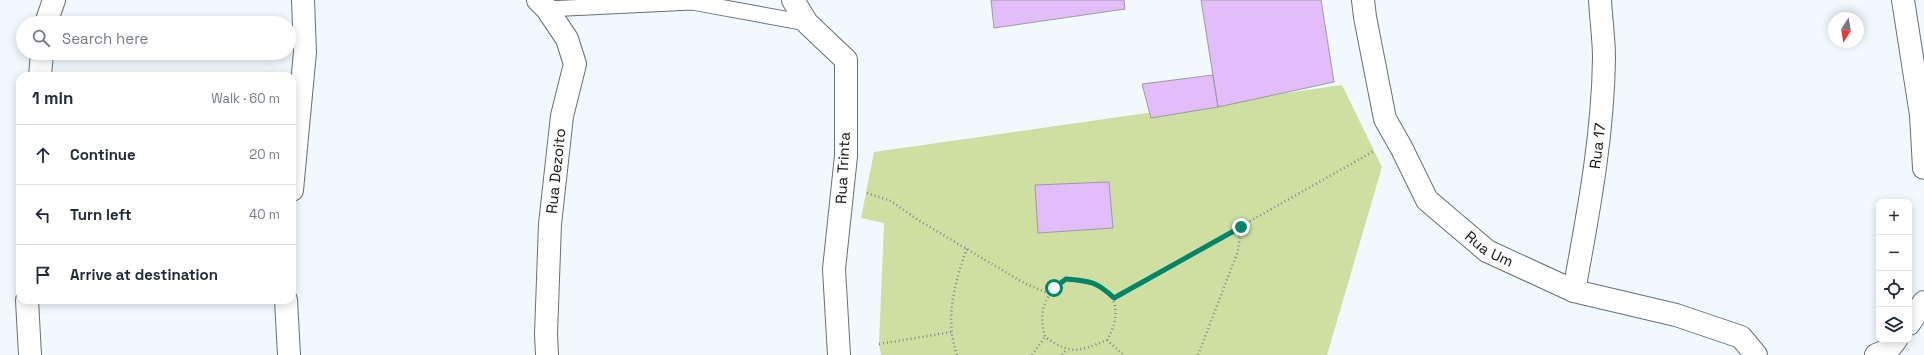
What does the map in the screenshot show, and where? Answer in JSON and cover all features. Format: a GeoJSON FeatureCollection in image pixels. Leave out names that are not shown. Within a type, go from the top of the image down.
{"type":"FeatureCollection","features":[{"type":"Feature","properties":{"kind":"street"},"geometry":{"type":"LineString","coordinates":[[48,16],[54,0]]}},
{"type":"Feature","properties":{"kind":"street"},"geometry":{"type":"LineString","coordinates":[[296,148],[305,52],[303,0]]}},
{"type":"Feature","properties":{"kind":"street","name":"Rua Trinta"},"geometry":{"type":"LineString","coordinates":[[793,0],[807,23],[846,60],[846,156],[834,269],[839,355]]}},
{"type":"Feature","properties":{"kind":"street","name":"Rua Um"},"geometry":{"type":"LineString","coordinates":[[1363,0],[1385,118],[1427,200],[1487,251],[1574,291],[1676,314],[1742,337],[1756,355]]}},
{"type":"Feature","properties":{"kind":"street","name":"Rua 17"},"geometry":{"type":"LineString","coordinates":[[1574,291],[1593,185],[1601,117],[1604,57],[1600,0]]}},
{"type":"Feature","properties":{"kind":"street"},"geometry":{"type":"LineString","coordinates":[[1903,0],[1921,115],[1924,168]]}},
{"type":"Feature","properties":{"kind":"street","name":"Rua Dezoito"},"geometry":{"type":"LineString","coordinates":[[542,4],[567,38],[575,64],[562,116],[550,224],[546,334],[548,355]]}},
{"type":"Feature","properties":{"kind":"street"},"geometry":{"type":"LineString","coordinates":[[40,72],[41,60]]}},
{"type":"Feature","properties":{"kind":"street"},"geometry":{"type":"LineString","coordinates":[[1912,320],[1924,302]]}},
{"type":"Feature","properties":{"kind":"street"},"geometry":{"type":"LineString","coordinates":[[27,304],[30,355]]}},
{"type":"Feature","properties":{"kind":"street"},"geometry":{"type":"LineString","coordinates":[[286,304],[289,355]]}},
{"type":"Feature","properties":{"kind":"street"},"geometry":{"type":"LineString","coordinates":[[1876,355],[1888,350],[1894,343]]}},
{"type":"Feature","properties":{"kind":"lane"},"geometry":{"type":"LineString","coordinates":[[542,4],[692,2],[807,23]]}},
{"type":"Feature","properties":{"kind":"path"},"geometry":{"type":"LineString","coordinates":[[1114,298],[1374,152]]}},
{"type":"Feature","properties":{"kind":"path"},"geometry":{"type":"LineString","coordinates":[[866,192],[891,201],[918,220],[1024,282],[1050,294]]}},
{"type":"Feature","properties":{"kind":"path"},"geometry":{"type":"LineString","coordinates":[[1198,355],[1238,251],[1241,227]]}},
{"type":"Feature","properties":{"kind":"path"},"geometry":{"type":"LineString","coordinates":[[957,355],[951,322],[953,292],[967,248]]}},
{"type":"Feature","properties":{"kind":"path"},"geometry":{"type":"LineString","coordinates":[[1066,279],[1096,283],[1114,298],[1116,310],[1115,322],[1107,340],[1089,347],[1066,350],[1045,337],[1042,323],[1044,304],[1050,294],[1054,288],[1066,279]]}},
{"type":"Feature","properties":{"kind":"path"},"geometry":{"type":"LineString","coordinates":[[879,344],[952,332]]}},
{"type":"Feature","properties":{"kind":"path"},"geometry":{"type":"LineString","coordinates":[[1032,355],[1045,337]]}},
{"type":"Feature","properties":{"kind":"path"},"geometry":{"type":"LineString","coordinates":[[1107,340],[1124,355]]}},
{"type":"Feature","properties":{"kind":"path"},"geometry":{"type":"LineString","coordinates":[[1062,355],[1066,350]]}},
{"type":"Feature","properties":{"kind":"green space"},"geometry":{"type":"Polygon","coordinates":[[[1342,85],[1382,167],[1327,355],[881,355],[879,344],[884,223],[861,218],[874,152],[1342,85]]]}},
{"type":"Feature","properties":{"kind":"building"},"geometry":{"type":"Polygon","coordinates":[[[991,0],[1124,0],[1125,9],[994,28],[991,0]]]}},
{"type":"Feature","properties":{"kind":"building"},"geometry":{"type":"Polygon","coordinates":[[[1201,0],[1321,0],[1334,82],[1218,107],[1201,0]]]}},
{"type":"Feature","properties":{"kind":"building"},"geometry":{"type":"Polygon","coordinates":[[[1213,75],[1218,107],[1151,118],[1142,84],[1213,75]]]}},
{"type":"Feature","properties":{"kind":"building"},"geometry":{"type":"Polygon","coordinates":[[[1109,182],[1113,228],[1038,233],[1035,185],[1109,182]]]}},
{"type":"Feature","properties":{"kind":"route"},"geometry":{"type":"LineString","coordinates":[[1054,288],[1066,279],[1083,280],[1096,283],[1114,298],[1241,227]]}}]}
